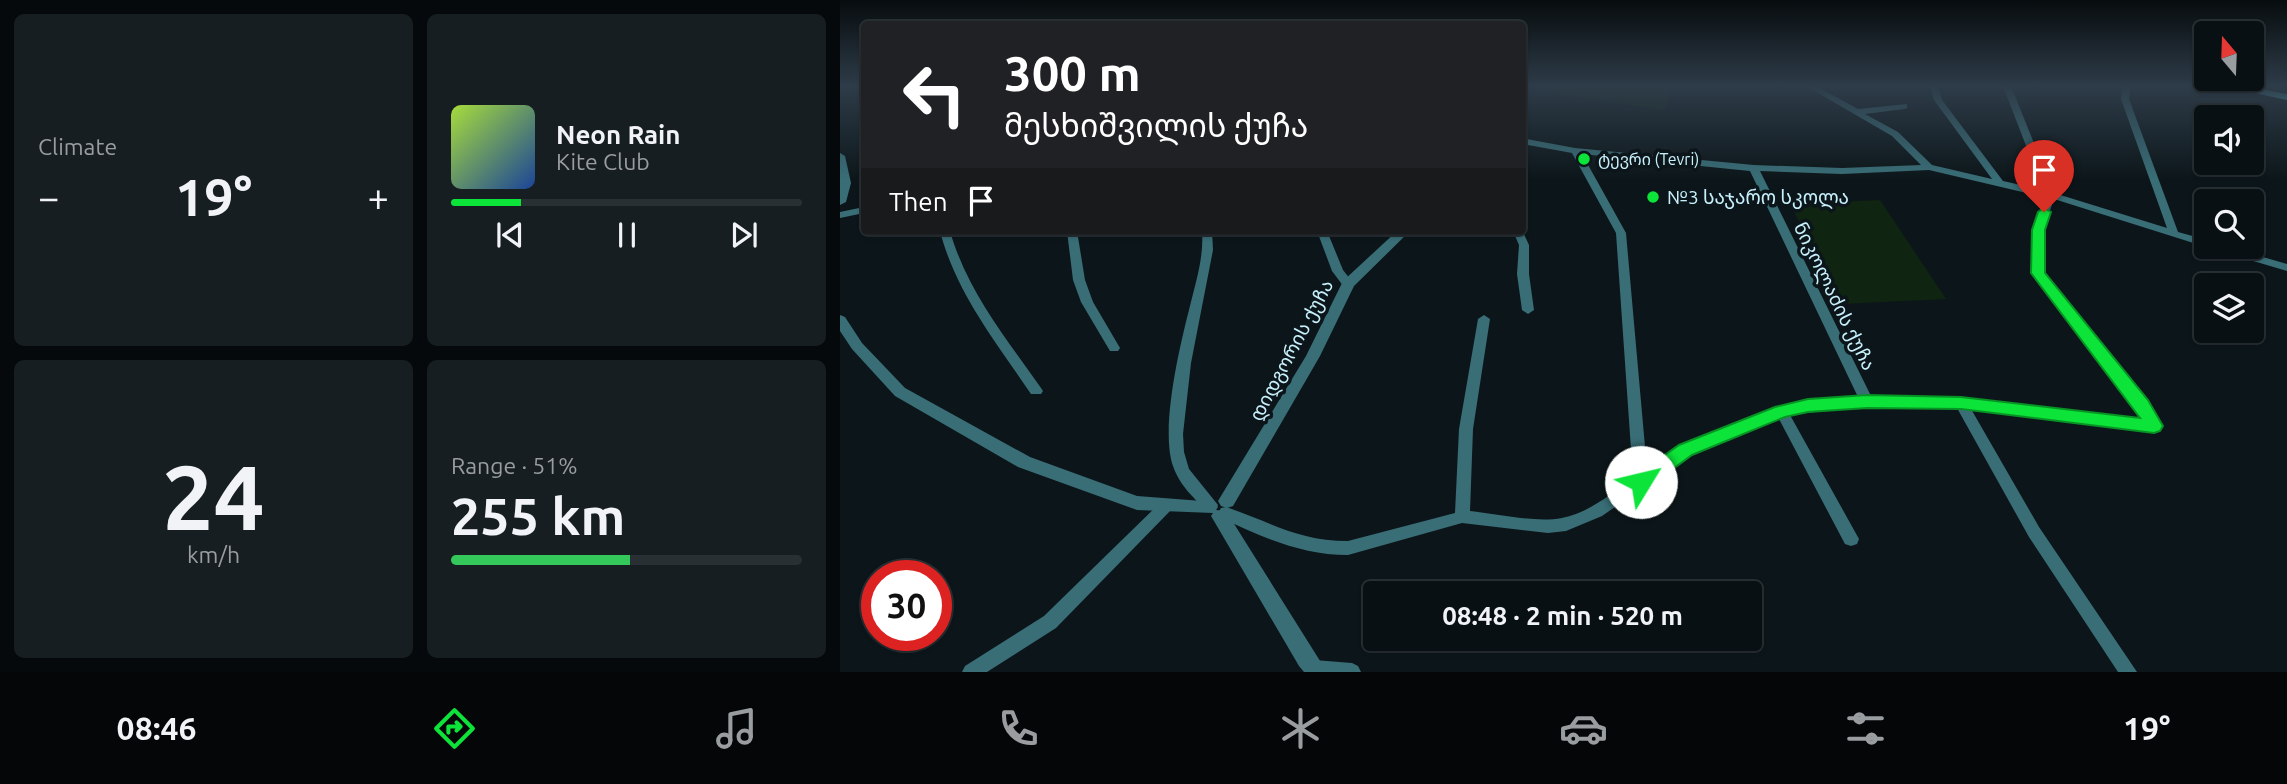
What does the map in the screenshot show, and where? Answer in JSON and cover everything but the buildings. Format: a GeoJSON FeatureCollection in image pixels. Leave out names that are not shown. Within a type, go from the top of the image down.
{"type":"FeatureCollection","features":[{"type":"Feature","properties":{"kind":"street"},"geometry":{"type":"LineString","coordinates":[[1867,117],[1895,134],[1929,167]]}},
{"type":"Feature","properties":{"kind":"street"},"geometry":{"type":"LineString","coordinates":[[1951,117],[1999,182]]}},
{"type":"Feature","properties":{"kind":"street"},"geometry":{"type":"LineString","coordinates":[[1207,235],[1208,258],[1189,336],[1177,436],[1180,467],[1188,481],[1218,508],[1273,534],[1334,549],[1348,548],[1462,517],[1548,526],[1566,524],[1597,511],[1686,450],[1801,407],[1867,401],[1961,403],[2154,426],[2142,405],[2038,273],[2038,230],[2050,195],[2019,117]]}},
{"type":"Feature","properties":{"kind":"street"},"geometry":{"type":"LineString","coordinates":[[2132,117],[2174,234]]}},
{"type":"Feature","properties":{"kind":"street"},"geometry":{"type":"LineString","coordinates":[[1526,142],[1576,151],[1754,168],[1842,171],[1929,167],[2050,195],[2194,240]]}},
{"type":"Feature","properties":{"kind":"street"},"geometry":{"type":"LineString","coordinates":[[1576,151],[1621,233],[1641,482]]}},
{"type":"Feature","properties":{"kind":"street"},"geometry":{"type":"LineString","coordinates":[[840,156],[845,183],[840,202]]}},
{"type":"Feature","properties":{"kind":"street","name":"ნიკოლაძის ქუჩა"},"geometry":{"type":"LineString","coordinates":[[1754,168],[1867,401]]}},
{"type":"Feature","properties":{"kind":"street"},"geometry":{"type":"LineString","coordinates":[[840,215],[861,211]]}},
{"type":"Feature","properties":{"kind":"street"},"geometry":{"type":"LineString","coordinates":[[946,235],[952,258],[964,284],[1036,391]]}},
{"type":"Feature","properties":{"kind":"street"},"geometry":{"type":"LineString","coordinates":[[1073,235],[1083,291],[1114,348]]}},
{"type":"Feature","properties":{"kind":"street"},"geometry":{"type":"LineString","coordinates":[[1324,235],[1338,271],[1348,284]]}},
{"type":"Feature","properties":{"kind":"street","name":"დიდგორის ქუჩა"},"geometry":{"type":"LineString","coordinates":[[1218,508],[1313,356],[1348,284],[1400,235]]}},
{"type":"Feature","properties":{"kind":"street"},"geometry":{"type":"LineString","coordinates":[[1520,235],[1524,245],[1523,274],[1528,310]]}},
{"type":"Feature","properties":{"kind":"street"},"geometry":{"type":"LineString","coordinates":[[2257,259],[2287,268]]}},
{"type":"Feature","properties":{"kind":"street"},"geometry":{"type":"LineString","coordinates":[[1462,517],[1466,429],[1484,319]]}},
{"type":"Feature","properties":{"kind":"street"},"geometry":{"type":"LineString","coordinates":[[840,320],[856,346],[900,392],[1024,463],[1137,503],[1218,508]]}},
{"type":"Feature","properties":{"kind":"street"},"geometry":{"type":"LineString","coordinates":[[1961,403],[2034,533],[2128,672]]}},
{"type":"Feature","properties":{"kind":"street"},"geometry":{"type":"LineString","coordinates":[[1782,412],[1851,539]]}},
{"type":"Feature","properties":{"kind":"street"},"geometry":{"type":"LineString","coordinates":[[971,672],[1050,622],[1167,505]]}},
{"type":"Feature","properties":{"kind":"street"},"geometry":{"type":"LineString","coordinates":[[1218,508],[1316,671],[1352,672]]}},
{"type":"Feature","properties":{"kind":"green space"},"geometry":{"type":"Polygon","coordinates":[[[1880,200],[1946,299],[1841,304],[1790,204],[1880,200]]]}},
{"type":"Feature","properties":{"kind":"place","name":"ტევრი (Tevri)"},"geometry":{"type":"Point","coordinates":[1584,159]}},
{"type":"Feature","properties":{"kind":"place","name":"№3 საჯარო სკოლა"},"geometry":{"type":"Point","coordinates":[1653,197]}},
{"type":"Feature","properties":{"kind":"route"},"geometry":{"type":"LineString","coordinates":[[1641,482],[1686,450],[1793,408],[1808,406],[1867,401],[1961,403],[2154,426],[2142,405],[2038,273],[2038,230],[2044,212]]}}]}
